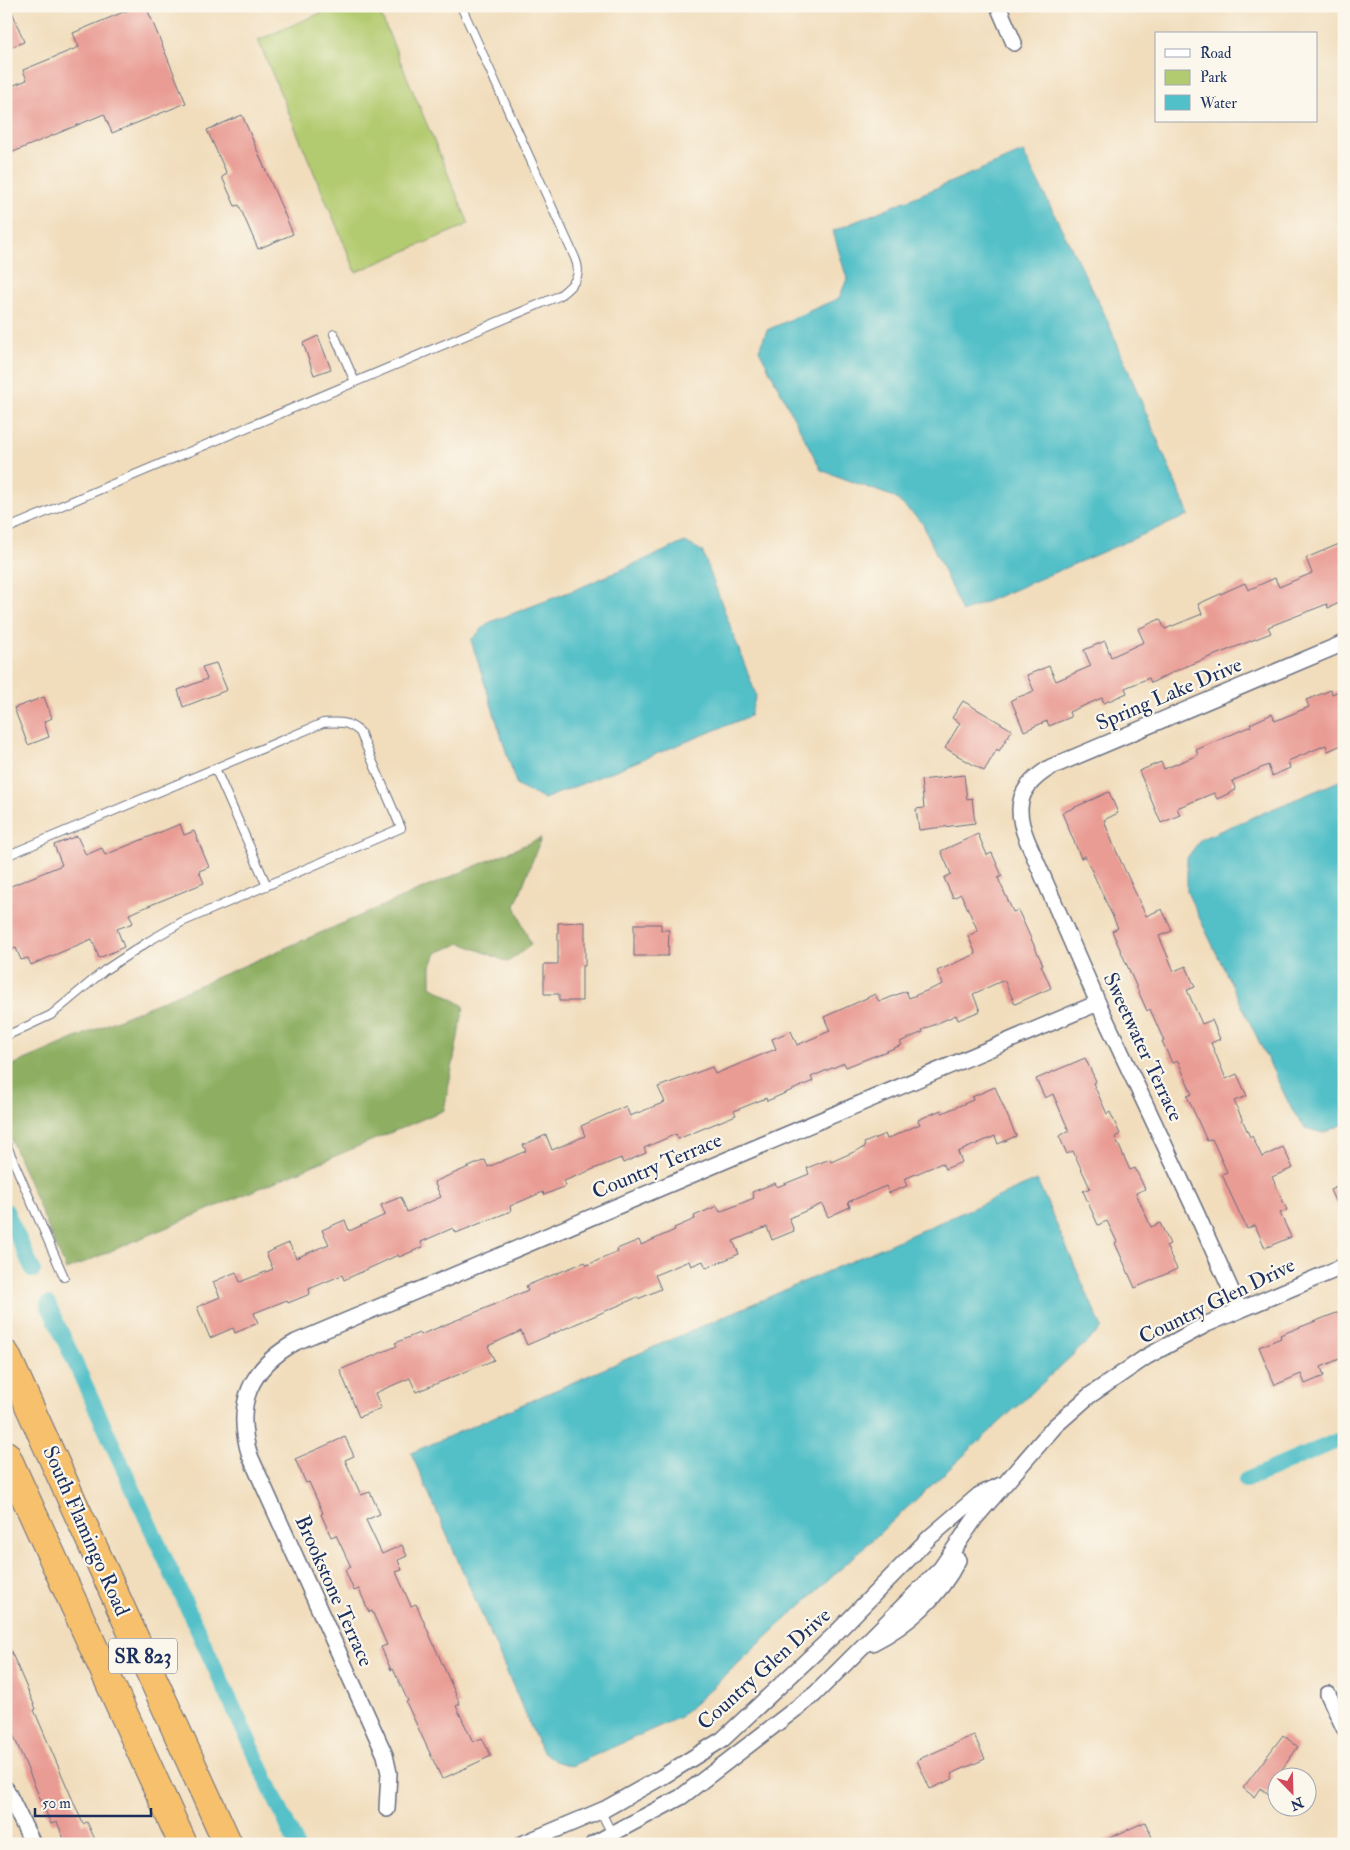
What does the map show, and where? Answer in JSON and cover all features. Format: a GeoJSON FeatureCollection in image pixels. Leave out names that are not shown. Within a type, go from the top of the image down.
{"type":"FeatureCollection","features":[{"type":"Feature","properties":{"kind":"highway","name":"South Flamingo Road"},"geometry":{"type":"LineString","coordinates":[[6,1355],[228,1844]]}},
{"type":"Feature","properties":{"kind":"highway","name":"South Flamingo Road"},"geometry":{"type":"LineString","coordinates":[[6,1456],[182,1844]]}},
{"type":"Feature","properties":{"kind":"street"},"geometry":{"type":"LineString","coordinates":[[998,6],[1014,43]]}},
{"type":"Feature","properties":{"kind":"street","name":"Spring Lake Drive"},"geometry":{"type":"LineString","coordinates":[[1021,798],[1030,782],[1051,767],[1344,643]]}},
{"type":"Feature","properties":{"kind":"street","name":"Sweetwater Terrace"},"geometry":{"type":"LineString","coordinates":[[1021,798],[1019,815],[1021,824],[1098,1003],[1196,1210],[1240,1310]]}},
{"type":"Feature","properties":{"kind":"street","name":"Country Terrace"},"geometry":{"type":"LineString","coordinates":[[249,1391],[255,1378],[273,1356],[296,1342],[1098,1003]]}},
{"type":"Feature","properties":{"kind":"street","name":"Country Glen Drive"},"geometry":{"type":"LineString","coordinates":[[594,1844],[615,1839],[681,1796],[815,1694],[941,1568],[976,1517],[1004,1484],[1054,1426],[1089,1396],[1146,1357],[1207,1324],[1344,1266]]}},
{"type":"Feature","properties":{"kind":"street","name":"Brookstone Terrace"},"geometry":{"type":"LineString","coordinates":[[249,1391],[245,1403],[243,1428],[247,1449],[385,1755],[390,1772],[386,1809]]}},
{"type":"Feature","properties":{"kind":"street","name":"Country Glen Drive"},"geometry":{"type":"LineString","coordinates":[[522,1844],[600,1810],[662,1777],[723,1739],[836,1633],[930,1537],[979,1495],[1004,1484]]}},
{"type":"Feature","properties":{"kind":"street"},"geometry":{"type":"LineString","coordinates":[[1328,1694],[1344,1728]]}},
{"type":"Feature","properties":{"kind":"street"},"geometry":{"type":"LineString","coordinates":[[6,1789],[33,1844]]}},
{"type":"Feature","properties":{"kind":"lane"},"geometry":{"type":"LineString","coordinates":[[6,529],[559,296],[575,282],[579,268],[575,258],[461,6]]}},
{"type":"Feature","properties":{"kind":"lane"},"geometry":{"type":"LineString","coordinates":[[334,334],[355,382]]}},
{"type":"Feature","properties":{"kind":"lane"},"geometry":{"type":"LineString","coordinates":[[6,856],[323,723],[340,722],[351,724],[360,732],[401,828],[182,922],[105,970],[51,1016],[7,1033]]}},
{"type":"Feature","properties":{"kind":"lane"},"geometry":{"type":"LineString","coordinates":[[215,768],[267,886]]}},
{"type":"Feature","properties":{"kind":"lane"},"geometry":{"type":"LineString","coordinates":[[6,1144],[64,1276]]}},
{"type":"Feature","properties":{"kind":"lane"},"geometry":{"type":"LineString","coordinates":[[600,1810],[615,1839]]}},
{"type":"Feature","properties":{"kind":"green space"},"geometry":{"type":"Polygon","coordinates":[[[337,6],[377,6],[469,224],[356,272],[258,40],[337,6]]]}},
{"type":"Feature","properties":{"kind":"green space"},"geometry":{"type":"Polygon","coordinates":[[[541,838],[515,906],[531,945],[508,962],[461,943],[436,953],[431,966],[431,986],[464,1006],[444,1110],[66,1270],[6,1128],[6,1068],[541,838]]]}},
{"type":"Feature","properties":{"kind":"water"},"geometry":{"type":"Polygon","coordinates":[[[1023,152],[1105,315],[1189,515],[962,612],[922,522],[894,497],[821,470],[759,350],[767,330],[839,298],[847,279],[833,231],[1023,152]]]}},
{"type":"Feature","properties":{"kind":"water"},"geometry":{"type":"Polygon","coordinates":[[[685,542],[702,551],[756,695],[750,716],[544,799],[517,786],[471,640],[488,623],[577,589],[685,542]]]}},
{"type":"Feature","properties":{"kind":"water"},"geometry":{"type":"Polygon","coordinates":[[[1344,779],[1344,1124],[1323,1133],[1305,1128],[1292,1110],[1187,892],[1187,858],[1201,839],[1344,779]]]}},
{"type":"Feature","properties":{"kind":"water"},"geometry":{"type":"Polygon","coordinates":[[[1037,1180],[1102,1328],[680,1717],[571,1766],[555,1761],[541,1750],[411,1453],[1037,1180]]]}},
{"type":"Feature","properties":{"kind":"building"},"geometry":{"type":"Polygon","coordinates":[[[6,6],[10,6],[24,42],[6,49],[6,6]]]}},
{"type":"Feature","properties":{"kind":"building"},"geometry":{"type":"Polygon","coordinates":[[[138,6],[146,6],[186,103],[112,133],[104,114],[6,155],[6,88],[27,80],[23,70],[79,47],[73,33],[138,6]]]}},
{"type":"Feature","properties":{"kind":"building"},"geometry":{"type":"Polygon","coordinates":[[[242,115],[293,234],[258,249],[239,205],[235,206],[222,177],[227,174],[207,130],[242,115]]]}},
{"type":"Feature","properties":{"kind":"building"},"geometry":{"type":"Polygon","coordinates":[[[318,336],[331,369],[314,375],[303,343],[318,336]]]}},
{"type":"Feature","properties":{"kind":"building"},"geometry":{"type":"Polygon","coordinates":[[[1344,542],[1344,601],[1328,608],[1327,604],[1268,627],[1271,633],[1182,668],[1151,683],[1149,678],[1125,688],[1127,693],[1104,703],[1102,698],[1069,712],[1071,717],[1049,726],[1047,721],[1024,731],[1011,700],[1034,691],[1027,675],[1049,666],[1056,681],[1091,666],[1084,650],[1105,641],[1111,657],[1144,642],[1138,629],[1160,619],[1165,629],[1202,614],[1198,604],[1245,583],[1248,590],[1275,578],[1279,587],[1312,573],[1306,558],[1344,542]]]}},
{"type":"Feature","properties":{"kind":"building"},"geometry":{"type":"Polygon","coordinates":[[[216,663],[227,690],[183,707],[178,690],[207,679],[202,667],[216,663]]]}},
{"type":"Feature","properties":{"kind":"building"},"geometry":{"type":"Polygon","coordinates":[[[1344,689],[1344,744],[1328,751],[1326,745],[1288,761],[1290,768],[1272,776],[1268,765],[1232,781],[1236,790],[1217,799],[1214,793],[1177,808],[1180,815],[1161,823],[1139,771],[1161,762],[1164,769],[1198,755],[1196,750],[1251,726],[1250,724],[1272,714],[1275,721],[1309,707],[1306,700],[1331,690],[1332,694],[1344,689]]]}},
{"type":"Feature","properties":{"kind":"building"},"geometry":{"type":"Polygon","coordinates":[[[44,697],[52,718],[44,722],[49,737],[28,745],[14,708],[44,697]]]}},
{"type":"Feature","properties":{"kind":"building"},"geometry":{"type":"Polygon","coordinates":[[[963,701],[1012,730],[999,751],[997,749],[984,771],[945,748],[960,723],[952,718],[963,701]]]}},
{"type":"Feature","properties":{"kind":"building"},"geometry":{"type":"Polygon","coordinates":[[[964,775],[967,799],[972,798],[975,823],[919,830],[916,809],[924,808],[921,780],[964,775]]]}},
{"type":"Feature","properties":{"kind":"building"},"geometry":{"type":"Polygon","coordinates":[[[1109,792],[1118,813],[1104,820],[1113,844],[1146,916],[1162,909],[1172,931],[1159,936],[1174,971],[1186,966],[1195,987],[1187,990],[1202,1024],[1212,1020],[1220,1039],[1211,1043],[1226,1079],[1237,1074],[1247,1096],[1234,1101],[1250,1137],[1252,1136],[1262,1157],[1283,1147],[1293,1168],[1272,1177],[1287,1210],[1280,1213],[1291,1237],[1265,1248],[1255,1225],[1247,1229],[1231,1195],[1222,1174],[1227,1172],[1212,1139],[1207,1141],[1187,1096],[1192,1094],[1178,1061],[1172,1063],[1150,1009],[1147,1011],[1112,931],[1118,928],[1085,856],[1081,858],[1062,813],[1109,792]]]}},
{"type":"Feature","properties":{"kind":"building"},"geometry":{"type":"Polygon","coordinates":[[[180,824],[184,835],[194,831],[209,867],[199,871],[204,883],[129,914],[133,923],[117,929],[124,947],[99,958],[92,939],[31,965],[28,958],[21,960],[16,948],[6,952],[6,888],[62,865],[54,845],[77,836],[86,855],[102,848],[105,855],[180,824]]]}},
{"type":"Feature","properties":{"kind":"building"},"geometry":{"type":"Polygon","coordinates":[[[978,834],[987,855],[992,853],[1002,876],[998,878],[1013,912],[1018,910],[1043,965],[1041,965],[1051,988],[1015,1004],[1004,980],[973,994],[980,1011],[958,1020],[956,1015],[900,1042],[902,1045],[846,1067],[844,1063],[811,1077],[813,1081],[767,1101],[766,1098],[734,1111],[736,1115],[678,1139],[676,1134],[644,1148],[646,1153],[623,1163],[621,1158],[564,1181],[566,1186],[544,1195],[543,1192],[510,1206],[511,1211],[456,1233],[453,1228],[421,1242],[423,1247],[399,1257],[398,1255],[344,1280],[342,1275],[309,1289],[310,1294],[288,1303],[287,1300],[254,1313],[258,1323],[235,1333],[233,1328],[210,1338],[197,1307],[220,1297],[213,1282],[236,1272],[240,1282],[273,1269],[266,1253],[289,1243],[296,1258],[329,1244],[322,1230],[345,1220],[349,1231],[385,1215],[381,1205],[401,1197],[407,1212],[441,1197],[434,1182],[485,1160],[488,1167],[526,1151],[523,1145],[546,1135],[552,1150],[585,1136],[581,1126],[626,1106],[630,1116],[665,1102],[658,1087],[712,1067],[715,1074],[776,1049],[772,1039],[791,1031],[797,1045],[830,1031],[824,1017],[875,994],[879,1002],[906,991],[909,998],[943,984],[937,971],[976,954],[968,936],[978,931],[961,894],[953,898],[944,878],[951,874],[941,851],[978,834]]]}},
{"type":"Feature","properties":{"kind":"building"},"geometry":{"type":"Polygon","coordinates":[[[585,922],[585,966],[582,966],[582,1001],[559,1001],[559,994],[544,994],[544,964],[558,964],[558,923],[585,922]]]}},
{"type":"Feature","properties":{"kind":"building"},"geometry":{"type":"Polygon","coordinates":[[[634,924],[661,924],[661,930],[669,930],[668,956],[634,956],[634,924]]]}},
{"type":"Feature","properties":{"kind":"building"},"geometry":{"type":"Polygon","coordinates":[[[1085,1058],[1096,1081],[1093,1083],[1107,1114],[1110,1112],[1120,1134],[1115,1137],[1130,1170],[1135,1168],[1145,1189],[1136,1193],[1151,1227],[1160,1223],[1170,1244],[1166,1246],[1177,1269],[1135,1288],[1107,1221],[1098,1225],[1083,1191],[1090,1188],[1073,1151],[1067,1154],[1059,1136],[1069,1131],[1053,1094],[1045,1098],[1036,1079],[1085,1058]]]}},
{"type":"Feature","properties":{"kind":"building"},"geometry":{"type":"Polygon","coordinates":[[[995,1087],[1016,1136],[998,1144],[995,1136],[958,1152],[962,1162],[945,1169],[942,1163],[904,1179],[907,1186],[889,1193],[886,1186],[848,1202],[850,1207],[828,1217],[822,1204],[789,1218],[794,1231],[772,1240],[767,1227],[733,1241],[739,1254],[706,1268],[703,1261],[691,1266],[689,1261],[655,1275],[661,1289],[527,1345],[521,1331],[488,1346],[494,1360],[416,1392],[410,1378],[375,1393],[381,1408],[359,1417],[340,1370],[397,1346],[395,1343],[419,1333],[420,1335],[508,1299],[528,1290],[526,1286],[550,1276],[585,1262],[587,1265],[618,1252],[617,1249],[639,1240],[641,1245],[675,1230],[674,1228],[695,1219],[694,1216],[717,1206],[720,1212],[754,1198],[752,1192],[775,1183],[777,1187],[809,1174],[807,1168],[830,1159],[831,1162],[865,1147],[864,1143],[885,1134],[887,1139],[920,1124],[918,1120],[941,1110],[942,1113],[973,1100],[972,1097],[995,1087]]]}},
{"type":"Feature","properties":{"kind":"building"},"geometry":{"type":"Polygon","coordinates":[[[1344,1184],[1344,1221],[1330,1190],[1344,1184]]]}},
{"type":"Feature","properties":{"kind":"building"},"geometry":{"type":"Polygon","coordinates":[[[1344,1310],[1344,1357],[1321,1367],[1324,1376],[1305,1384],[1301,1374],[1275,1385],[1259,1347],[1281,1338],[1280,1335],[1344,1310]]]}},
{"type":"Feature","properties":{"kind":"building"},"geometry":{"type":"Polygon","coordinates":[[[345,1437],[354,1456],[345,1460],[361,1495],[370,1492],[380,1514],[366,1520],[382,1554],[402,1545],[407,1556],[398,1560],[402,1570],[396,1572],[411,1606],[416,1604],[460,1704],[456,1706],[473,1742],[482,1738],[491,1756],[442,1779],[406,1702],[408,1701],[381,1647],[387,1645],[372,1611],[369,1612],[359,1589],[354,1591],[345,1570],[351,1567],[336,1535],[331,1537],[309,1482],[306,1483],[295,1459],[345,1437]]]}},
{"type":"Feature","properties":{"kind":"building"},"geometry":{"type":"Polygon","coordinates":[[[6,1640],[83,1824],[87,1822],[97,1844],[66,1844],[57,1822],[51,1824],[6,1718],[6,1640]]]}},
{"type":"Feature","properties":{"kind":"building"},"geometry":{"type":"Polygon","coordinates":[[[974,1735],[985,1759],[951,1774],[953,1779],[930,1789],[917,1760],[974,1735]]]}},
{"type":"Feature","properties":{"kind":"building"},"geometry":{"type":"Polygon","coordinates":[[[1283,1735],[1298,1747],[1283,1768],[1268,1768],[1268,1793],[1260,1788],[1254,1797],[1243,1788],[1283,1735]]]}},
{"type":"Feature","properties":{"kind":"building"},"geometry":{"type":"Polygon","coordinates":[[[1145,1822],[1155,1844],[1096,1844],[1145,1822]]]}},
{"type":"Feature","properties":{"kind":"waterway"},"geometry":{"type":"LineString","coordinates":[[6,1211],[33,1270]]}},
{"type":"Feature","properties":{"kind":"waterway"},"geometry":{"type":"LineString","coordinates":[[48,1304],[296,1844]]}},
{"type":"Feature","properties":{"kind":"waterway"},"geometry":{"type":"LineString","coordinates":[[1246,1480],[1344,1438]]}}]}
